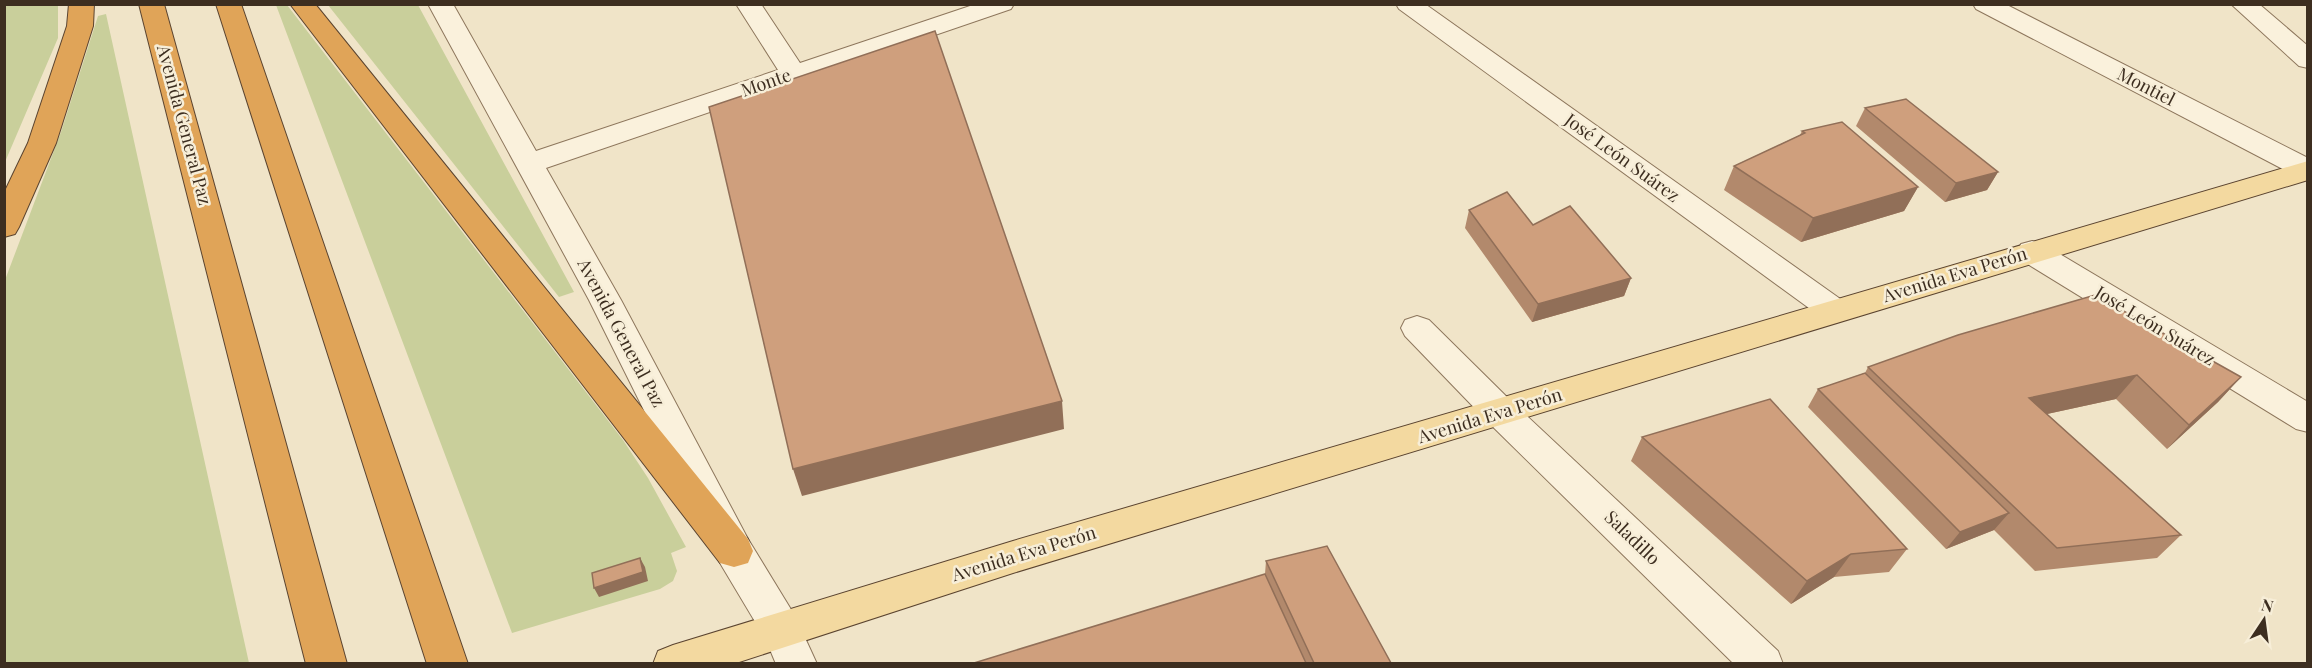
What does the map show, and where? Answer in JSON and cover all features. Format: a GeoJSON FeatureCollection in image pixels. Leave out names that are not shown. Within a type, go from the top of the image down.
{"type":"FeatureCollection","features":[{"type":"Feature","properties":{"kind":"highway"},"geometry":{"type":"LineString","coordinates":[[4,227],[42,143],[80,26],[82,4]]}},
{"type":"Feature","properties":{"kind":"highway","name":"Avenida General Paz"},"geometry":{"type":"LineString","coordinates":[[151,4],[326,658]]}},
{"type":"Feature","properties":{"kind":"highway"},"geometry":{"type":"LineString","coordinates":[[228,4],[443,649]]}},
{"type":"Feature","properties":{"kind":"highway"},"geometry":{"type":"LineString","coordinates":[[302,4],[734,551]]}},
{"type":"Feature","properties":{"kind":"main road","name":"Avenida Eva Perón"},"geometry":{"type":"LineString","coordinates":[[673,663],[789,646],[1024,554],[2307,170]]}},
{"type":"Feature","properties":{"kind":"street","name":"Avenida General Paz"},"geometry":{"type":"LineString","coordinates":[[440,4],[605,300],[734,551],[789,646]]}},
{"type":"Feature","properties":{"kind":"street"},"geometry":{"type":"LineString","coordinates":[[748,4],[794,74]]}},
{"type":"Feature","properties":{"kind":"street","name":"Monte"},"geometry":{"type":"LineString","coordinates":[[530,163],[1002,4]]}},
{"type":"Feature","properties":{"kind":"street","name":"José León Suárez"},"geometry":{"type":"LineString","coordinates":[[1408,4],[1835,311]]}},
{"type":"Feature","properties":{"kind":"street","name":"Montiel"},"geometry":{"type":"LineString","coordinates":[[1985,4],[2307,170]]}},
{"type":"Feature","properties":{"kind":"street"},"geometry":{"type":"LineString","coordinates":[[2243,4],[2307,60]]}},
{"type":"Feature","properties":{"kind":"street","name":"José León Suárez"},"geometry":{"type":"LineString","coordinates":[[2032,252],[2307,419]]}},
{"type":"Feature","properties":{"kind":"street","name":"Saladillo"},"geometry":{"type":"LineString","coordinates":[[1417,328],[1501,413],[1762,663]]}},
{"type":"Feature","properties":{"kind":"green space"},"geometry":{"type":"Polygon","coordinates":[[[5,4],[58,5],[58,38],[5,162],[5,4]]]}},
{"type":"Feature","properties":{"kind":"green space"},"geometry":{"type":"Polygon","coordinates":[[[276,5],[287,5],[623,440],[648,478],[686,547],[671,553],[677,571],[673,581],[660,589],[512,633],[276,5]]]}},
{"type":"Feature","properties":{"kind":"green space"},"geometry":{"type":"Polygon","coordinates":[[[328,5],[418,5],[574,292],[559,297],[328,5]]]}},
{"type":"Feature","properties":{"kind":"green space"},"geometry":{"type":"Polygon","coordinates":[[[106,14],[249,663],[5,663],[5,280],[61,132],[98,16],[106,14]]]}},
{"type":"Feature","properties":{"kind":"building"},"geometry":{"type":"Polygon","coordinates":[[[935,31],[1062,401],[793,469],[709,107],[935,31]]]}},
{"type":"Feature","properties":{"kind":"building"},"geometry":{"type":"Polygon","coordinates":[[[1906,99],[1998,172],[1956,183],[1865,108],[1906,99]]]}},
{"type":"Feature","properties":{"kind":"building"},"geometry":{"type":"Polygon","coordinates":[[[1842,122],[1918,187],[1813,218],[1734,166],[1805,133],[1802,131],[1842,122]]]}},
{"type":"Feature","properties":{"kind":"building"},"geometry":{"type":"Polygon","coordinates":[[[1507,192],[1533,225],[1570,206],[1631,278],[1538,304],[1469,210],[1507,192]]]}},
{"type":"Feature","properties":{"kind":"building"},"geometry":{"type":"Polygon","coordinates":[[[2095,295],[2241,377],[2189,425],[2137,375],[2029,398],[2181,535],[2057,548],[1868,367],[1958,335],[2095,295]]]}},
{"type":"Feature","properties":{"kind":"building"},"geometry":{"type":"Polygon","coordinates":[[[1865,373],[2009,513],[1960,532],[1818,389],[1865,373]]]}},
{"type":"Feature","properties":{"kind":"building"},"geometry":{"type":"Polygon","coordinates":[[[1770,399],[1907,549],[1851,554],[1807,581],[1642,437],[1770,399]]]}},
{"type":"Feature","properties":{"kind":"building"},"geometry":{"type":"Polygon","coordinates":[[[1327,546],[1391,663],[1314,663],[1266,561],[1327,546]]]}},
{"type":"Feature","properties":{"kind":"building"},"geometry":{"type":"Polygon","coordinates":[[[640,558],[643,572],[594,588],[592,573],[640,558]]]}},
{"type":"Feature","properties":{"kind":"building"},"geometry":{"type":"Polygon","coordinates":[[[1265,574],[1306,663],[974,663],[1265,574]]]}}]}
